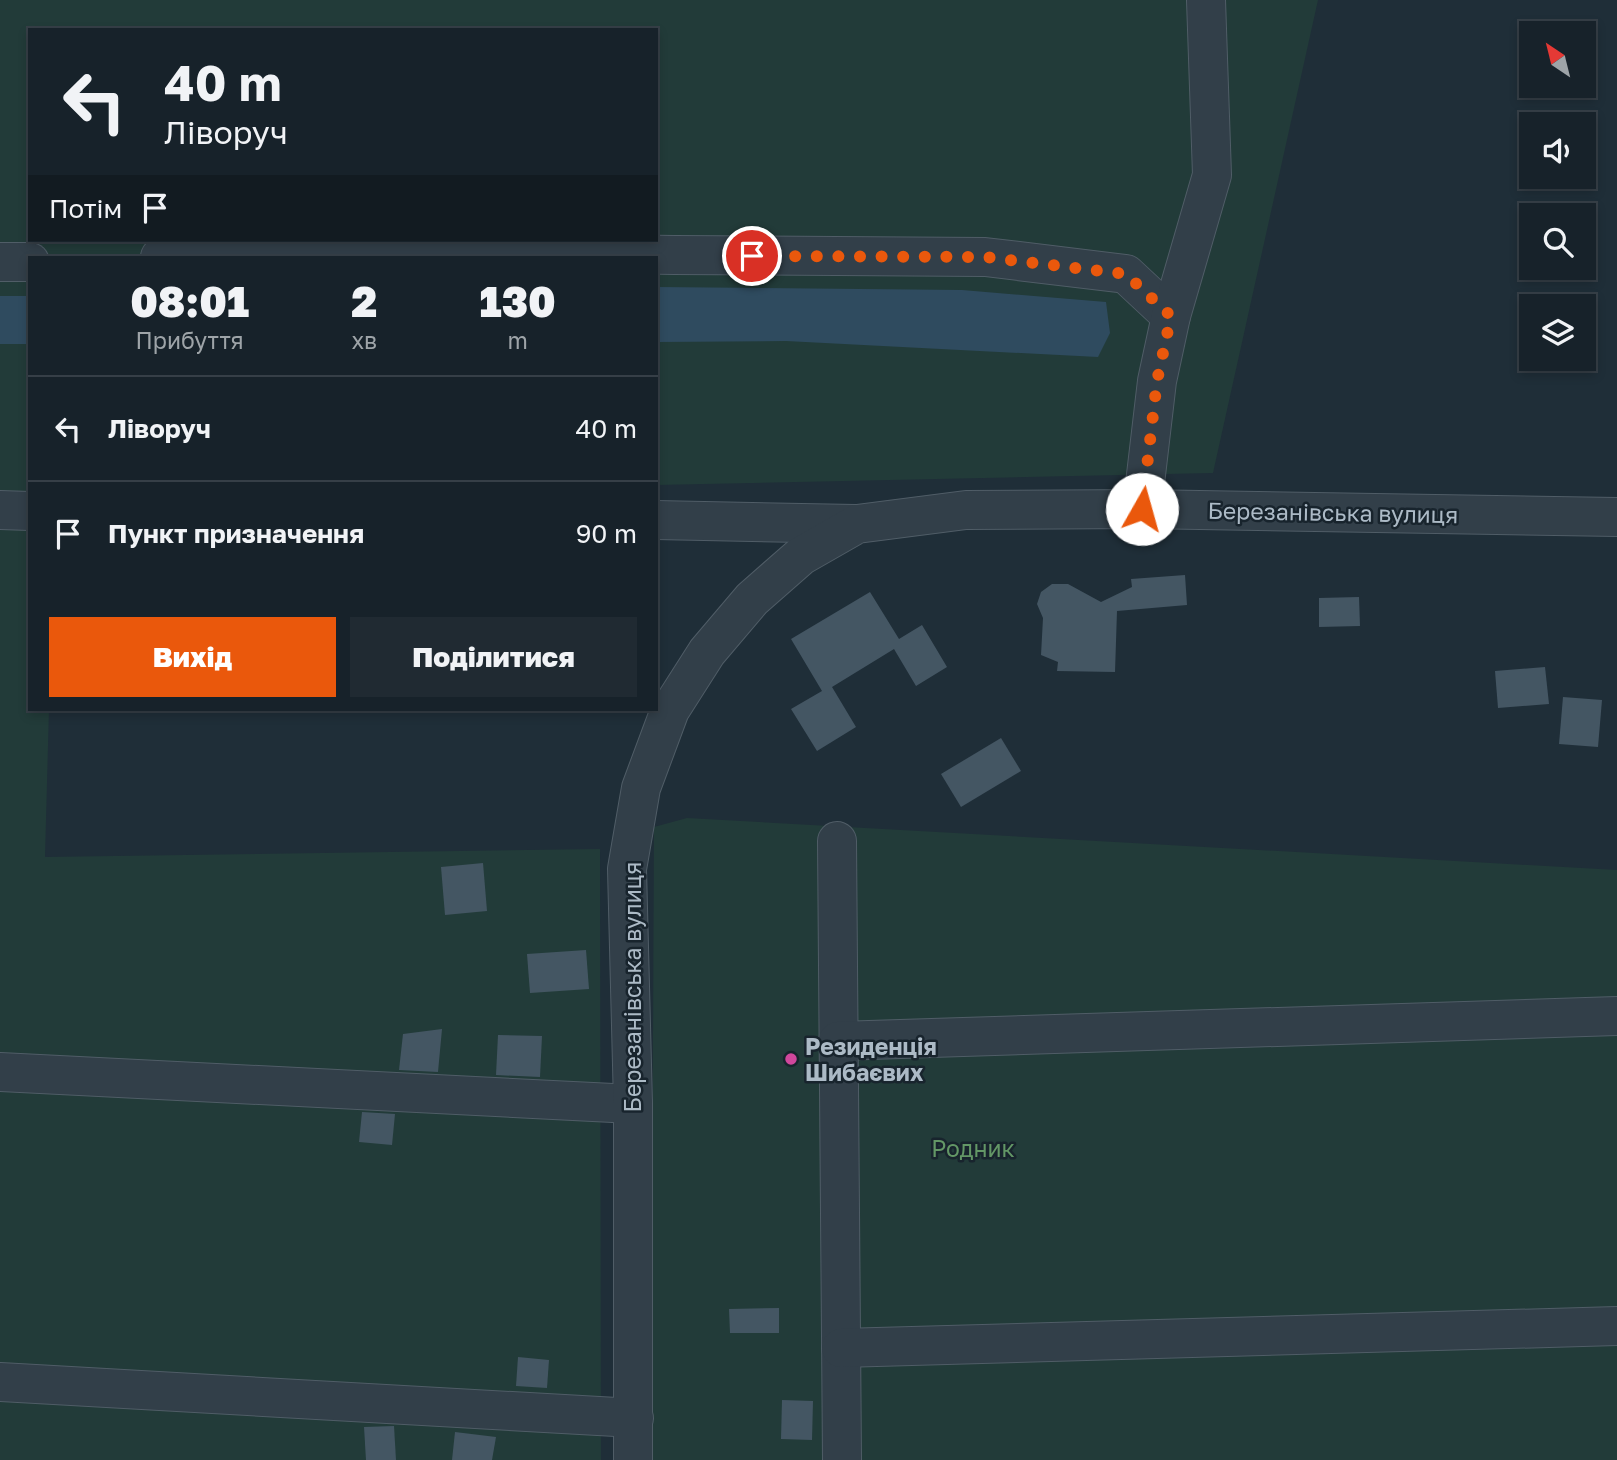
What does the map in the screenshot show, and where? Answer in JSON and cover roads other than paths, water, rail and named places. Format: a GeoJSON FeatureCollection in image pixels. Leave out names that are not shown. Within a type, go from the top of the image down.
{"type":"FeatureCollection","features":[{"type":"Feature","properties":{"kind":"street"},"geometry":{"type":"LineString","coordinates":[[1142,509],[1157,381],[1171,316],[1212,174],[1206,0]]}},
{"type":"Feature","properties":{"kind":"street"},"geometry":{"type":"LineString","coordinates":[[190,256],[368,250],[985,257],[1126,274],[1171,316]]}},
{"type":"Feature","properties":{"kind":"street"},"geometry":{"type":"LineString","coordinates":[[0,262],[28,262]]}},
{"type":"Feature","properties":{"kind":"street","name":"Березанівська вулиця"},"geometry":{"type":"LineString","coordinates":[[633,1460],[633,1104],[627,869],[641,788],[670,710],[707,652],[752,599],[801,556],[857,524],[966,510],[1142,509],[1617,517]]}},
{"type":"Feature","properties":{"kind":"street"},"geometry":{"type":"LineString","coordinates":[[0,510],[28,511]]}},
{"type":"Feature","properties":{"kind":"street"},"geometry":{"type":"LineString","coordinates":[[658,520],[857,524]]}},
{"type":"Feature","properties":{"kind":"street"},"geometry":{"type":"LineString","coordinates":[[837,841],[842,1460]]}},
{"type":"Feature","properties":{"kind":"street"},"geometry":{"type":"LineString","coordinates":[[838,1041],[1617,1016]]}},
{"type":"Feature","properties":{"kind":"street"},"geometry":{"type":"LineString","coordinates":[[0,1072],[633,1104]]}},
{"type":"Feature","properties":{"kind":"street"},"geometry":{"type":"LineString","coordinates":[[841,1348],[1617,1326]]}},
{"type":"Feature","properties":{"kind":"street"},"geometry":{"type":"LineString","coordinates":[[0,1382],[634,1418]]}},
{"type":"Feature","properties":{"kind":"water"},"geometry":{"type":"Polygon","coordinates":[[[658,287],[962,290],[1106,302],[1110,333],[1098,357],[786,341],[658,342],[658,287]]]}},
{"type":"Feature","properties":{"kind":"water"},"geometry":{"type":"Polygon","coordinates":[[[0,296],[28,296],[28,344],[0,344],[0,296]]]}},
{"type":"Feature","properties":{"kind":"place","name":"Резиденція Шибаєвих"},"geometry":{"type":"Point","coordinates":[791,1059]}},
{"type":"Feature","properties":{"kind":"park label","name":"Родник"},"geometry":{"type":"Point","coordinates":[973,1148]}}]}
